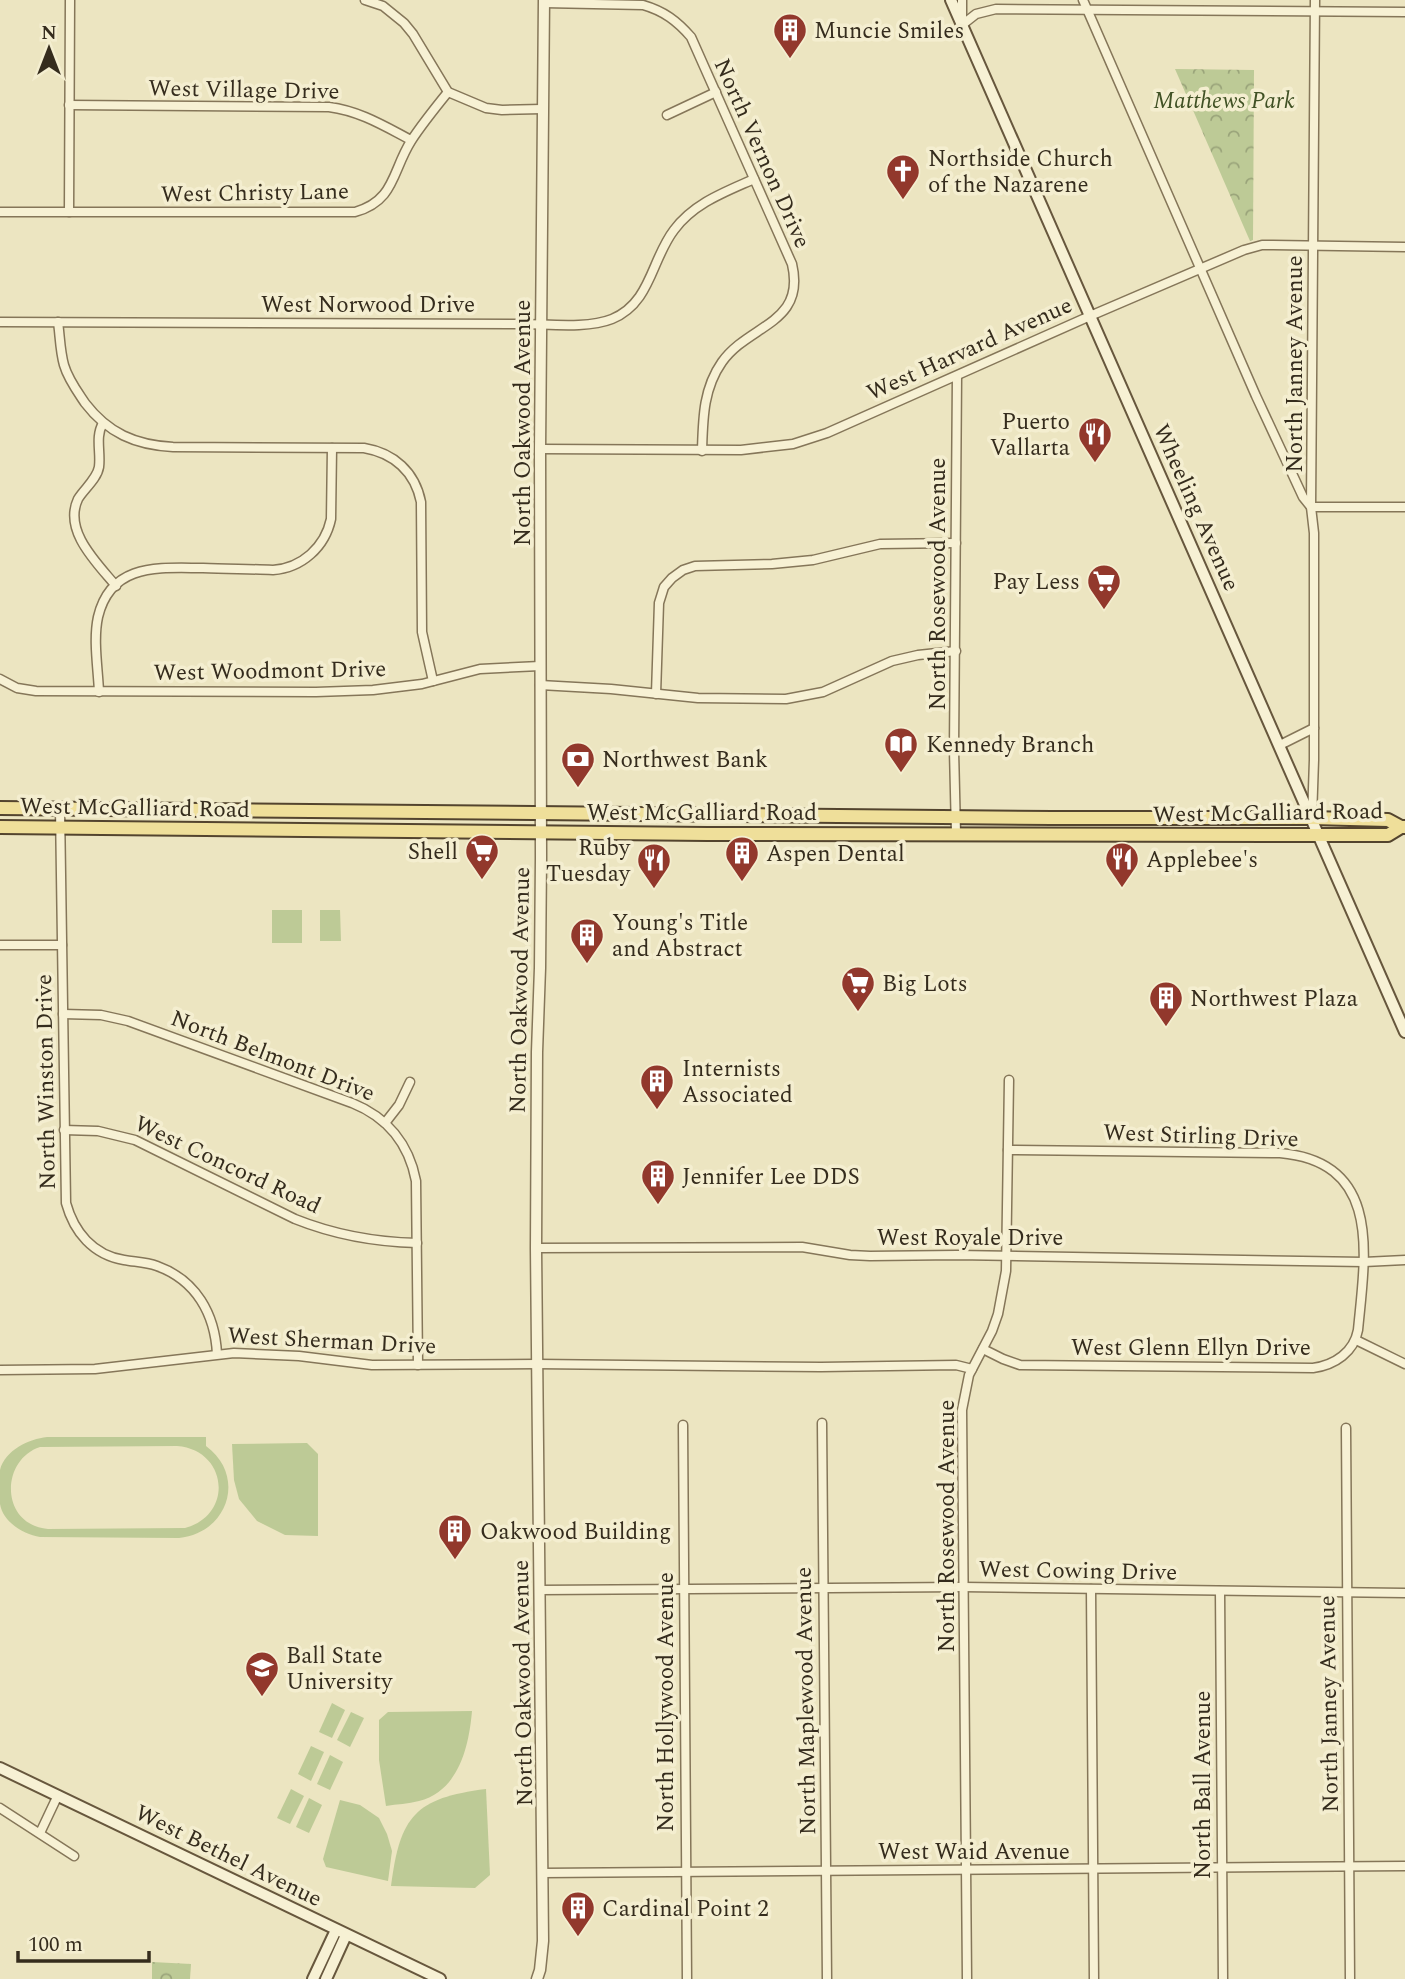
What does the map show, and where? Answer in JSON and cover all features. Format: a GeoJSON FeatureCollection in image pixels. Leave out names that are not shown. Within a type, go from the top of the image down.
{"type":"FeatureCollection","features":[{"type":"Feature","properties":{"kind":"main road","name":"Wheeling Avenue"},"geometry":{"type":"LineString","coordinates":[[951,0],[1405,1032]]}},
{"type":"Feature","properties":{"kind":"main road","name":"West McGalliard Road"},"geometry":{"type":"LineString","coordinates":[[0,808],[1312,818],[1388,820],[1403,827]]}},
{"type":"Feature","properties":{"kind":"main road","name":"West McGalliard Road"},"geometry":{"type":"LineString","coordinates":[[0,827],[707,834],[1388,835],[1403,827]]}},
{"type":"Feature","properties":{"kind":"main road","name":"West Bethel Avenue"},"geometry":{"type":"LineString","coordinates":[[0,1768],[440,1979]]}},
{"type":"Feature","properties":{"kind":"main road"},"geometry":{"type":"LineString","coordinates":[[313,1979],[341,1933]]}},
{"type":"Feature","properties":{"kind":"main road"},"geometry":{"type":"LineString","coordinates":[[326,1979],[341,1933]]}},
{"type":"Feature","properties":{"kind":"street"},"geometry":{"type":"LineString","coordinates":[[69,212],[70,0]]}},
{"type":"Feature","properties":{"kind":"street"},"geometry":{"type":"LineString","coordinates":[[365,0],[383,6],[404,23],[448,92],[486,108],[542,109]]}},
{"type":"Feature","properties":{"kind":"street"},"geometry":{"type":"LineString","coordinates":[[962,0],[962,24]]}},
{"type":"Feature","properties":{"kind":"street"},"geometry":{"type":"LineString","coordinates":[[1083,0],[1297,486],[1311,507],[1405,507]]}},
{"type":"Feature","properties":{"kind":"street","name":"North Janney Avenue"},"geometry":{"type":"LineString","coordinates":[[1312,818],[1314,533],[1311,507],[1315,0]]}},
{"type":"Feature","properties":{"kind":"street","name":"North Vernon Drive"},"geometry":{"type":"LineString","coordinates":[[544,2],[636,5],[657,9],[671,17],[691,37],[792,264],[794,290],[782,314],[736,347],[715,374],[704,405],[702,451]]}},
{"type":"Feature","properties":{"kind":"street","name":"North Oakwood Avenue"},"geometry":{"type":"LineString","coordinates":[[537,1979],[544,1941],[536,1248],[541,831],[540,449],[544,2]]}},
{"type":"Feature","properties":{"kind":"street"},"geometry":{"type":"LineString","coordinates":[[962,24],[989,9],[1200,5],[1405,12]]}},
{"type":"Feature","properties":{"kind":"street","name":"West Christy Lane"},"geometry":{"type":"LineString","coordinates":[[0,212],[355,212],[371,206],[390,188],[411,140],[448,92]]}},
{"type":"Feature","properties":{"kind":"street"},"geometry":{"type":"LineString","coordinates":[[667,114],[716,92]]}},
{"type":"Feature","properties":{"kind":"street","name":"West Village Drive"},"geometry":{"type":"LineString","coordinates":[[69,105],[329,107],[371,118],[411,140]]}},
{"type":"Feature","properties":{"kind":"street","name":"West Norwood Drive"},"geometry":{"type":"LineString","coordinates":[[0,322],[601,322],[628,310],[636,303],[647,286],[668,239],[680,222],[703,203],[754,179]]}},
{"type":"Feature","properties":{"kind":"street","name":"West Harvard Avenue"},"geometry":{"type":"LineString","coordinates":[[540,449],[702,451],[770,448],[809,439],[1234,253],[1262,245],[1405,247]]}},
{"type":"Feature","properties":{"kind":"street"},"geometry":{"type":"LineString","coordinates":[[58,322],[69,379],[103,423],[134,440],[159,446],[364,448],[377,450],[397,461],[411,475],[421,511],[422,632],[433,681]]}},
{"type":"Feature","properties":{"kind":"street","name":"North Rosewood Avenue"},"geometry":{"type":"LineString","coordinates":[[956,833],[957,376]]}},
{"type":"Feature","properties":{"kind":"street"},"geometry":{"type":"LineString","coordinates":[[103,423],[99,434],[99,467],[77,502],[75,525],[88,551],[116,586]]}},
{"type":"Feature","properties":{"kind":"street"},"geometry":{"type":"LineString","coordinates":[[99,692],[96,636],[98,619],[107,595],[130,575],[155,568],[282,569],[306,559],[318,547],[330,527],[332,448]]}},
{"type":"Feature","properties":{"kind":"street"},"geometry":{"type":"LineString","coordinates":[[656,694],[659,603],[664,587],[683,570],[695,566],[813,560],[880,544],[956,543]]}},
{"type":"Feature","properties":{"kind":"street"},"geometry":{"type":"LineString","coordinates":[[540,685],[710,699],[771,700],[823,692],[892,661],[956,650]]}},
{"type":"Feature","properties":{"kind":"street","name":"West Woodmont Drive"},"geometry":{"type":"LineString","coordinates":[[0,679],[23,690],[316,692],[373,690],[433,681],[480,669],[540,666]]}},
{"type":"Feature","properties":{"kind":"street"},"geometry":{"type":"LineString","coordinates":[[1280,745],[1314,728]]}},
{"type":"Feature","properties":{"kind":"street","name":"North Winston Drive"},"geometry":{"type":"LineString","coordinates":[[60,809],[64,1130],[66,1203],[70,1217],[90,1245],[106,1255],[156,1265],[186,1282],[210,1315],[218,1354]]}},
{"type":"Feature","properties":{"kind":"street"},"geometry":{"type":"LineString","coordinates":[[0,945],[62,945]]}},
{"type":"Feature","properties":{"kind":"street","name":"North Belmont Drive"},"geometry":{"type":"LineString","coordinates":[[63,1014],[102,1016],[142,1026],[352,1103],[371,1112],[385,1123],[401,1142],[414,1171],[417,1190],[418,1365]]}},
{"type":"Feature","properties":{"kind":"street","name":"North Rosewood Avenue"},"geometry":{"type":"LineString","coordinates":[[967,1979],[962,1410],[972,1369],[999,1314],[1006,1271],[1009,1080]]}},
{"type":"Feature","properties":{"kind":"street"},"geometry":{"type":"LineString","coordinates":[[385,1123],[399,1105],[410,1082]]}},
{"type":"Feature","properties":{"kind":"street","name":"West Concord Road"},"geometry":{"type":"LineString","coordinates":[[64,1130],[98,1131],[135,1140],[315,1227],[353,1237],[417,1243]]}},
{"type":"Feature","properties":{"kind":"street","name":"West Stirling Drive"},"geometry":{"type":"LineString","coordinates":[[1008,1150],[1280,1153],[1303,1156],[1318,1162],[1335,1174],[1351,1193],[1361,1216],[1365,1241],[1364,1262]]}},
{"type":"Feature","properties":{"kind":"street","name":"West Royale Drive"},"geometry":{"type":"LineString","coordinates":[[536,1248],[802,1247],[870,1256],[1364,1262],[1405,1260]]}},
{"type":"Feature","properties":{"kind":"street"},"geometry":{"type":"LineString","coordinates":[[1364,1262],[1356,1340],[1405,1364]]}},
{"type":"Feature","properties":{"kind":"street","name":"West Glenn Ellyn Drive"},"geometry":{"type":"LineString","coordinates":[[982,1349],[1020,1365],[1304,1369],[1335,1362],[1356,1340]]}},
{"type":"Feature","properties":{"kind":"street","name":"West Sherman Drive"},"geometry":{"type":"LineString","coordinates":[[0,1370],[95,1370],[218,1354],[299,1356],[372,1365],[537,1364]]}},
{"type":"Feature","properties":{"kind":"street"},"geometry":{"type":"LineString","coordinates":[[537,1364],[821,1367],[956,1365],[972,1369]]}},
{"type":"Feature","properties":{"kind":"street","name":"North Maplewood Avenue"},"geometry":{"type":"LineString","coordinates":[[822,1423],[827,1979]]}},
{"type":"Feature","properties":{"kind":"street","name":"North Hollywood Avenue"},"geometry":{"type":"LineString","coordinates":[[683,1425],[687,1979]]}},
{"type":"Feature","properties":{"kind":"street","name":"North Janney Avenue"},"geometry":{"type":"LineString","coordinates":[[1346,1428],[1350,1979]]}},
{"type":"Feature","properties":{"kind":"street","name":"West Cowing Drive"},"geometry":{"type":"LineString","coordinates":[[540,1590],[963,1587],[1405,1593]]}},
{"type":"Feature","properties":{"kind":"street"},"geometry":{"type":"LineString","coordinates":[[1091,1589],[1094,1979]]}},
{"type":"Feature","properties":{"kind":"street","name":"North Ball Avenue"},"geometry":{"type":"LineString","coordinates":[[1220,1591],[1223,1979]]}},
{"type":"Feature","properties":{"kind":"street"},"geometry":{"type":"LineString","coordinates":[[40,1833],[58,1795]]}},
{"type":"Feature","properties":{"kind":"street"},"geometry":{"type":"LineString","coordinates":[[0,1808],[74,1856]]}},
{"type":"Feature","properties":{"kind":"street","name":"West Waid Avenue"},"geometry":{"type":"LineString","coordinates":[[543,1873],[1405,1866]]}},
{"type":"Feature","properties":{"kind":"green space","name":"Matthews Park"},"geometry":{"type":"Polygon","coordinates":[[[1175,69],[1254,70],[1253,240],[1250,241],[1175,69]]]}},
{"type":"Feature","properties":{"kind":"green space"},"geometry":{"type":"Polygon","coordinates":[[[272,910],[302,910],[302,943],[272,943],[272,910]]]}},
{"type":"Feature","properties":{"kind":"green space"},"geometry":{"type":"Polygon","coordinates":[[[320,910],[340,910],[341,941],[320,941],[320,910]]]}},
{"type":"Feature","properties":{"kind":"green space"},"geometry":{"type":"Polygon","coordinates":[[[47,1437],[206,1437],[206,1446],[219,1458],[226,1472],[226,1501],[220,1515],[210,1526],[196,1534],[179,1538],[34,1535],[21,1530],[5,1516],[0,1504],[0,1470],[12,1451],[33,1440],[47,1437]],[[177,1446],[40,1447],[27,1454],[12,1478],[14,1505],[21,1516],[32,1525],[48,1529],[185,1528],[201,1521],[212,1510],[218,1484],[215,1470],[207,1459],[194,1450],[177,1446]]]}},
{"type":"Feature","properties":{"kind":"green space"},"geometry":{"type":"Polygon","coordinates":[[[307,1443],[318,1454],[318,1536],[285,1535],[257,1521],[239,1499],[234,1480],[232,1444],[307,1443]]]}},
{"type":"Feature","properties":{"kind":"green space"},"geometry":{"type":"Polygon","coordinates":[[[332,1703],[345,1710],[332,1738],[319,1732],[332,1703]]]}},
{"type":"Feature","properties":{"kind":"green space"},"geometry":{"type":"Polygon","coordinates":[[[472,1711],[464,1752],[453,1777],[444,1788],[419,1801],[386,1806],[379,1760],[379,1720],[388,1712],[472,1711]]]}},
{"type":"Feature","properties":{"kind":"green space"},"geometry":{"type":"Polygon","coordinates":[[[351,1712],[364,1718],[350,1747],[337,1740],[351,1712]]]}},
{"type":"Feature","properties":{"kind":"green space"},"geometry":{"type":"Polygon","coordinates":[[[311,1746],[324,1752],[311,1781],[298,1774],[311,1746]]]}},
{"type":"Feature","properties":{"kind":"green space"},"geometry":{"type":"Polygon","coordinates":[[[330,1755],[343,1762],[330,1790],[317,1784],[330,1755]]]}},
{"type":"Feature","properties":{"kind":"green space"},"geometry":{"type":"Polygon","coordinates":[[[291,1789],[304,1796],[290,1824],[277,1818],[291,1789]]]}},
{"type":"Feature","properties":{"kind":"green space"},"geometry":{"type":"Polygon","coordinates":[[[486,1789],[490,1875],[475,1888],[391,1886],[400,1843],[406,1827],[415,1815],[442,1798],[486,1789]]]}},
{"type":"Feature","properties":{"kind":"green space"},"geometry":{"type":"Polygon","coordinates":[[[309,1798],[322,1805],[309,1833],[296,1827],[309,1798]]]}},
{"type":"Feature","properties":{"kind":"green space"},"geometry":{"type":"Polygon","coordinates":[[[340,1800],[360,1805],[379,1818],[392,1851],[388,1881],[326,1867],[323,1859],[340,1800]]]}},
{"type":"Feature","properties":{"kind":"green space"},"geometry":{"type":"Polygon","coordinates":[[[152,1962],[191,1964],[190,1979],[152,1979],[152,1962]]]}},
{"type":"Feature","properties":{"kind":"place","name":"Muncie Smiles"},"geometry":{"type":"Point","coordinates":[790,60]}},
{"type":"Feature","properties":{"kind":"place","name":"Northside Church of the Nazarene"},"geometry":{"type":"Point","coordinates":[903,201]}},
{"type":"Feature","properties":{"kind":"place","name":"Puerto Vallarta"},"geometry":{"type":"Point","coordinates":[1095,464]}},
{"type":"Feature","properties":{"kind":"place","name":"Pay Less"},"geometry":{"type":"Point","coordinates":[1104,611]}},
{"type":"Feature","properties":{"kind":"place","name":"Kennedy Branch"},"geometry":{"type":"Point","coordinates":[901,774]}},
{"type":"Feature","properties":{"kind":"place","name":"Northwest Bank"},"geometry":{"type":"Point","coordinates":[578,789]}},
{"type":"Feature","properties":{"kind":"place","name":"Shell"},"geometry":{"type":"Point","coordinates":[482,881]}},
{"type":"Feature","properties":{"kind":"place","name":"Aspen Dental"},"geometry":{"type":"Point","coordinates":[742,883]}},
{"type":"Feature","properties":{"kind":"place","name":"Applebee's"},"geometry":{"type":"Point","coordinates":[1122,889]}},
{"type":"Feature","properties":{"kind":"place","name":"Ruby Tuesday"},"geometry":{"type":"Point","coordinates":[654,890]}},
{"type":"Feature","properties":{"kind":"place","name":"Young's Title and Abstract"},"geometry":{"type":"Point","coordinates":[587,965]}},
{"type":"Feature","properties":{"kind":"place","name":"Big Lots"},"geometry":{"type":"Point","coordinates":[858,1013]}},
{"type":"Feature","properties":{"kind":"place","name":"Northwest Plaza"},"geometry":{"type":"Point","coordinates":[1166,1028]}},
{"type":"Feature","properties":{"kind":"place","name":"Internists Associated"},"geometry":{"type":"Point","coordinates":[657,1111]}},
{"type":"Feature","properties":{"kind":"place","name":"Jennifer Lee DDS"},"geometry":{"type":"Point","coordinates":[658,1206]}},
{"type":"Feature","properties":{"kind":"place","name":"Oakwood Building"},"geometry":{"type":"Point","coordinates":[455,1561]}},
{"type":"Feature","properties":{"kind":"place","name":"Ball State University"},"geometry":{"type":"Point","coordinates":[262,1698]}},
{"type":"Feature","properties":{"kind":"place","name":"Cardinal Point 2"},"geometry":{"type":"Point","coordinates":[578,1938]}}]}
